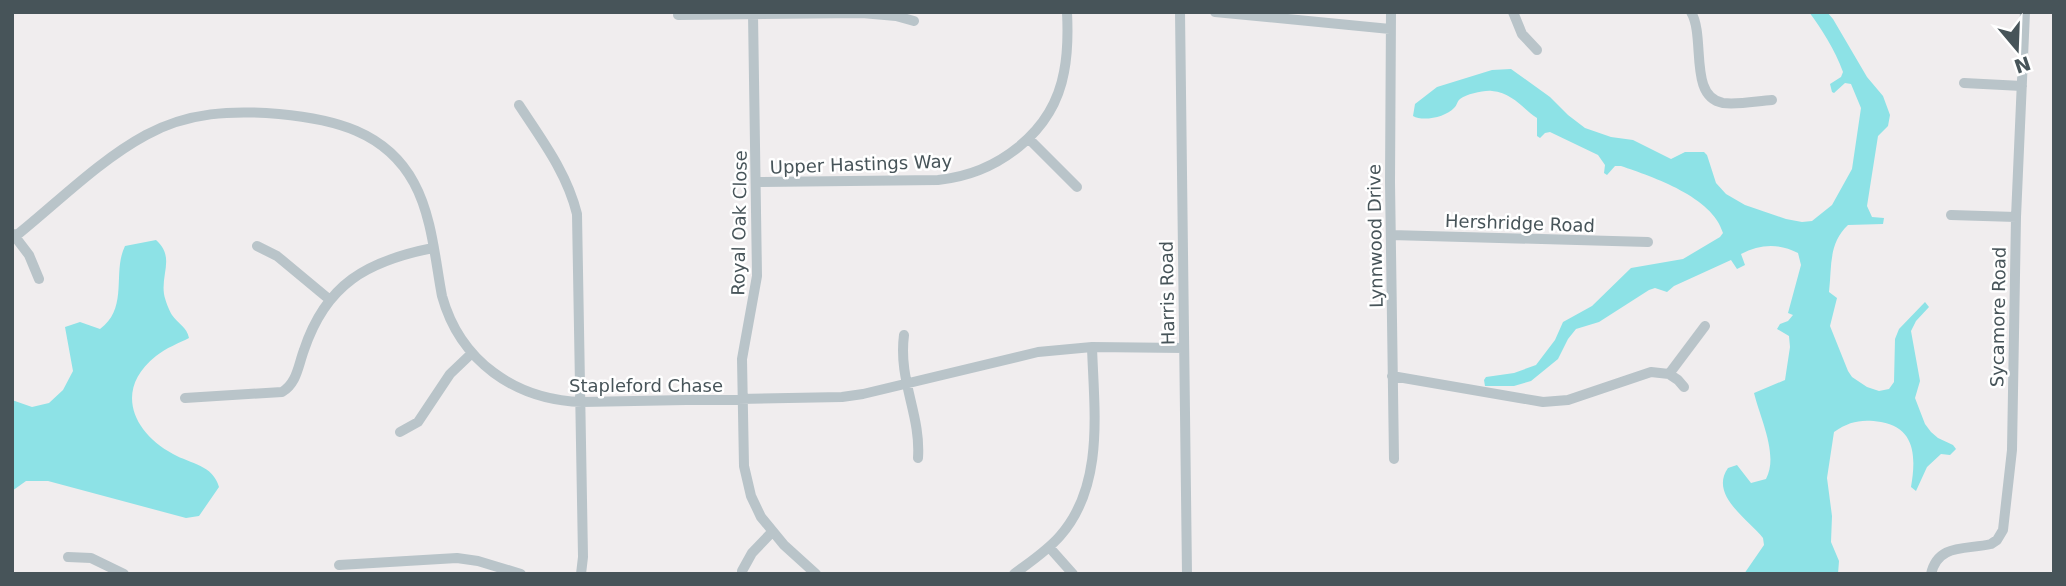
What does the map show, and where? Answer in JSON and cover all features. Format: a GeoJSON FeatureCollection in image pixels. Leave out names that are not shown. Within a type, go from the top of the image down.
{"type":"FeatureCollection","features":[{"type":"Feature","properties":{"kind":"street"},"geometry":{"type":"LineString","coordinates":[[678,15],[862,12],[914,21]]}},
{"type":"Feature","properties":{"kind":"street","name":"Upper Hastings Way"},"geometry":{"type":"LineString","coordinates":[[756,182],[951,179],[992,165],[1037,130],[1053,103],[1064,73],[1067,12]]}},
{"type":"Feature","properties":{"kind":"street","name":"Harris Road"},"geometry":{"type":"LineString","coordinates":[[1180,12],[1187,574]]}},
{"type":"Feature","properties":{"kind":"street"},"geometry":{"type":"LineString","coordinates":[[1214,12],[1315,17],[1390,29]]}},
{"type":"Feature","properties":{"kind":"street","name":"Lynnwood Drive"},"geometry":{"type":"LineString","coordinates":[[1391,12],[1394,459]]}},
{"type":"Feature","properties":{"kind":"street"},"geometry":{"type":"LineString","coordinates":[[1513,12],[1522,33],[1537,50]]}},
{"type":"Feature","properties":{"kind":"street"},"geometry":{"type":"LineString","coordinates":[[1691,12],[1698,30],[1702,84],[1707,95],[1726,103],[1772,100]]}},
{"type":"Feature","properties":{"kind":"street","name":"Sycamore Road"},"geometry":{"type":"LineString","coordinates":[[1931,574],[1935,560],[1945,552],[1991,544],[2003,530],[2012,450],[2016,217],[2025,12]]}},
{"type":"Feature","properties":{"kind":"street","name":"Royal Oak Close"},"geometry":{"type":"LineString","coordinates":[[753,14],[757,276],[743,343],[747,481],[755,508],[772,532],[816,574]]}},
{"type":"Feature","properties":{"kind":"street"},"geometry":{"type":"LineString","coordinates":[[1964,83],[2022,86]]}},
{"type":"Feature","properties":{"kind":"street"},"geometry":{"type":"LineString","coordinates":[[519,105],[560,168],[577,214],[582,402],[581,574]]}},
{"type":"Feature","properties":{"kind":"street","name":"Stapleford Chase"},"geometry":{"type":"LineString","coordinates":[[13,237],[108,161],[148,134],[185,118],[205,114],[251,112],[324,119],[360,131],[380,144],[397,160],[414,182],[425,210],[446,309],[461,340],[491,372],[516,388],[548,398],[582,402],[842,397],[1025,355],[1092,347],[1184,348]]}},
{"type":"Feature","properties":{"kind":"street"},"geometry":{"type":"LineString","coordinates":[[1028,139],[1077,187]]}},
{"type":"Feature","properties":{"kind":"street"},"geometry":{"type":"LineString","coordinates":[[1951,215],[2016,217]]}},
{"type":"Feature","properties":{"kind":"street","name":"Hershridge Road"},"geometry":{"type":"LineString","coordinates":[[1391,235],[1648,242]]}},
{"type":"Feature","properties":{"kind":"street"},"geometry":{"type":"LineString","coordinates":[[13,237],[29,255],[39,279]]}},
{"type":"Feature","properties":{"kind":"street"},"geometry":{"type":"LineString","coordinates":[[257,246],[277,256],[330,300]]}},
{"type":"Feature","properties":{"kind":"street"},"geometry":{"type":"LineString","coordinates":[[185,398],[238,393],[275,394],[288,388],[293,383],[309,336],[330,300],[345,284],[369,268],[402,254],[433,248]]}},
{"type":"Feature","properties":{"kind":"street"},"geometry":{"type":"LineString","coordinates":[[1669,374],[1705,326]]}},
{"type":"Feature","properties":{"kind":"street"},"geometry":{"type":"LineString","coordinates":[[904,335],[902,361],[905,384],[916,422],[918,458]]}},
{"type":"Feature","properties":{"kind":"street"},"geometry":{"type":"LineString","coordinates":[[1014,574],[1060,536],[1075,514],[1091,474],[1092,347]]}},
{"type":"Feature","properties":{"kind":"street"},"geometry":{"type":"LineString","coordinates":[[400,432],[418,422],[450,374],[472,354]]}},
{"type":"Feature","properties":{"kind":"street"},"geometry":{"type":"LineString","coordinates":[[1392,376],[1543,402],[1556,402],[1651,372],[1669,374],[1684,387]]}},
{"type":"Feature","properties":{"kind":"street"},"geometry":{"type":"LineString","coordinates":[[742,571],[752,553],[772,532]]}},
{"type":"Feature","properties":{"kind":"street"},"geometry":{"type":"LineString","coordinates":[[1049,547],[1073,574]]}},
{"type":"Feature","properties":{"kind":"street"},"geometry":{"type":"LineString","coordinates":[[68,557],[91,558],[124,574]]}},
{"type":"Feature","properties":{"kind":"street"},"geometry":{"type":"LineString","coordinates":[[339,565],[457,558],[478,561],[521,574]]}},
{"type":"Feature","properties":{"kind":"water"},"geometry":{"type":"Polygon","coordinates":[[[1809,12],[1827,12],[1833,19],[1867,77],[1883,96],[1890,115],[1888,126],[1878,136],[1867,206],[1872,217],[1884,218],[1883,224],[1848,225],[1837,240],[1832,256],[1829,292],[1837,298],[1830,326],[1852,377],[1879,391],[1889,389],[1894,382],[1895,339],[1899,329],[1925,302],[1929,307],[1911,331],[1920,381],[1915,398],[1931,432],[1956,449],[1950,455],[1941,454],[1927,467],[1916,491],[1911,487],[1911,446],[1901,431],[1893,425],[1868,421],[1851,423],[1840,428],[1834,432],[1827,478],[1832,516],[1831,542],[1839,561],[1838,574],[1744,574],[1764,545],[1763,538],[1740,515],[1727,497],[1723,478],[1728,468],[1737,465],[1751,483],[1766,479],[1769,448],[1754,393],[1785,380],[1789,336],[1777,329],[1793,315],[1788,313],[1801,265],[1798,253],[1777,246],[1755,248],[1741,254],[1745,265],[1737,269],[1731,260],[1674,286],[1667,292],[1655,288],[1649,290],[1599,322],[1576,329],[1558,359],[1531,381],[1514,386],[1485,386],[1486,377],[1514,373],[1536,365],[1555,340],[1563,322],[1592,306],[1631,268],[1683,259],[1723,233],[1717,220],[1707,209],[1680,190],[1621,166],[1615,166],[1607,175],[1604,173],[1605,165],[1598,155],[1550,132],[1540,138],[1537,136],[1537,118],[1499,92],[1485,91],[1467,96],[1440,116],[1422,119],[1413,116],[1415,104],[1437,87],[1492,70],[1511,69],[1550,97],[1585,128],[1611,137],[1633,140],[1671,159],[1685,152],[1704,152],[1716,183],[1726,194],[1745,205],[1786,219],[1812,221],[1832,205],[1852,169],[1861,108],[1851,84],[1845,83],[1832,92],[1830,84],[1841,77],[1843,72],[1828,40],[1809,12]]]}},
{"type":"Feature","properties":{"kind":"water"},"geometry":{"type":"Polygon","coordinates":[[[156,240],[162,246],[166,259],[166,302],[189,338],[160,353],[143,369],[135,382],[133,409],[147,434],[159,445],[207,470],[219,487],[199,516],[186,518],[48,481],[26,481],[12,491],[12,400],[32,407],[49,403],[63,390],[73,371],[65,327],[80,322],[100,329],[114,311],[121,256],[125,246],[156,240]]]}}]}
